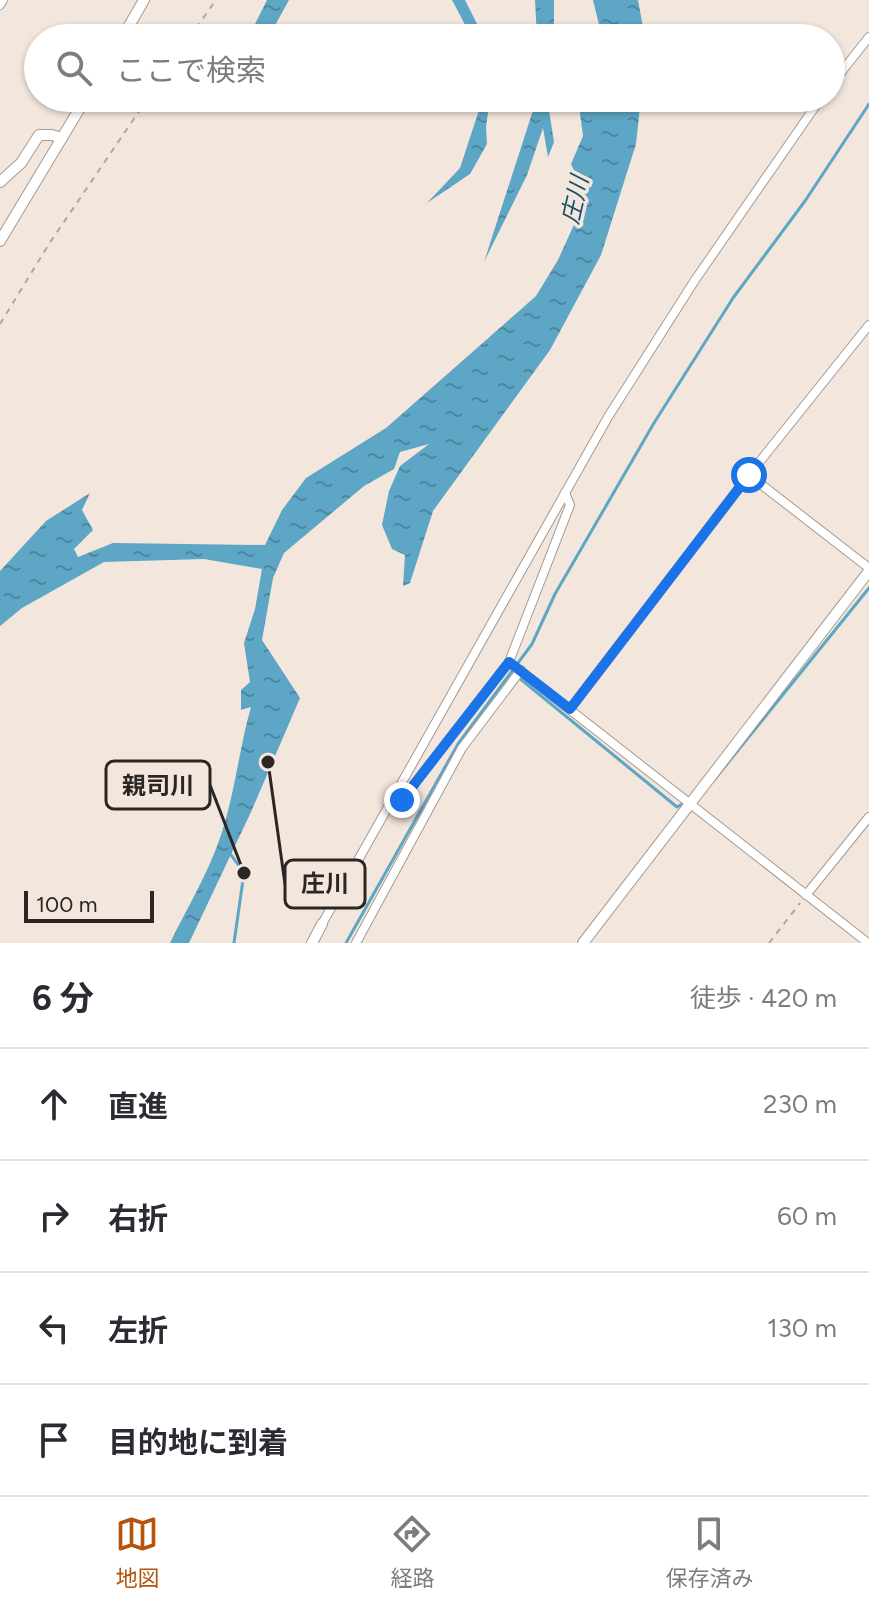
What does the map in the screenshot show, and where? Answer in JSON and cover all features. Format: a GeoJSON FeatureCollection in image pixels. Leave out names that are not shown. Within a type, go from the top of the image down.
{"type":"FeatureCollection","features":[{"type":"Feature","properties":{"kind":"street"},"geometry":{"type":"LineString","coordinates":[[130,24],[144,0]]}},
{"type":"Feature","properties":{"kind":"street"},"geometry":{"type":"LineString","coordinates":[[845,67],[869,37]]}},
{"type":"Feature","properties":{"kind":"street"},"geometry":{"type":"LineString","coordinates":[[0,241],[78,112]]}},
{"type":"Feature","properties":{"kind":"street"},"geometry":{"type":"LineString","coordinates":[[312,943],[608,417],[695,280],[811,112]]}},
{"type":"Feature","properties":{"kind":"street"},"geometry":{"type":"LineString","coordinates":[[0,182],[21,163],[39,135],[62,138]]}},
{"type":"Feature","properties":{"kind":"street"},"geometry":{"type":"LineString","coordinates":[[570,709],[749,475],[869,325]]}},
{"type":"Feature","properties":{"kind":"street"},"geometry":{"type":"LineString","coordinates":[[583,943],[869,570],[749,475]]}},
{"type":"Feature","properties":{"kind":"street"},"geometry":{"type":"LineString","coordinates":[[390,800],[402,800],[509,662],[570,505],[565,493]]}},
{"type":"Feature","properties":{"kind":"street"},"geometry":{"type":"LineString","coordinates":[[509,662],[868,943]]}},
{"type":"Feature","properties":{"kind":"street"},"geometry":{"type":"LineString","coordinates":[[356,943],[462,748],[521,670]]}},
{"type":"Feature","properties":{"kind":"street"},"geometry":{"type":"LineString","coordinates":[[806,895],[869,817]]}},
{"type":"Feature","properties":{"kind":"path"},"geometry":{"type":"LineString","coordinates":[[199,24],[216,0]]}},
{"type":"Feature","properties":{"kind":"path"},"geometry":{"type":"LineString","coordinates":[[0,324],[49,244],[139,112]]}},
{"type":"Feature","properties":{"kind":"path"},"geometry":{"type":"LineString","coordinates":[[769,943],[806,895]]}},
{"type":"Feature","properties":{"kind":"water"},"geometry":{"type":"Polygon","coordinates":[[[267,0],[289,0],[276,24],[255,24],[267,0]]]}},
{"type":"Feature","properties":{"kind":"water"},"geometry":{"type":"Polygon","coordinates":[[[452,0],[465,0],[477,24],[465,24],[452,0]]]}},
{"type":"Feature","properties":{"kind":"water"},"geometry":{"type":"Polygon","coordinates":[[[535,0],[554,0],[554,24],[536,24],[535,0]]]}},
{"type":"Feature","properties":{"kind":"water"},"geometry":{"type":"Polygon","coordinates":[[[593,0],[638,0],[642,24],[599,24],[593,0]]]}},
{"type":"Feature","properties":{"kind":"water"},"geometry":{"type":"Polygon","coordinates":[[[478,112],[488,112],[487,144],[470,174],[427,203],[460,168],[478,112]]]}},
{"type":"Feature","properties":{"kind":"water"},"geometry":{"type":"Polygon","coordinates":[[[532,112],[549,112],[554,142],[548,157],[543,128],[527,175],[484,262],[532,112]]]}},
{"type":"Feature","properties":{"kind":"water"},"geometry":{"type":"Polygon","coordinates":[[[580,112],[639,112],[636,144],[601,255],[550,350],[433,511],[410,583],[403,586],[405,555],[392,549],[382,525],[389,491],[400,466],[429,444],[400,452],[394,469],[364,486],[284,553],[273,578],[262,640],[300,698],[251,812],[189,943],[170,943],[210,863],[230,803],[251,707],[241,710],[241,690],[250,682],[244,643],[255,609],[262,569],[204,559],[104,562],[22,608],[0,626],[0,571],[46,521],[90,493],[82,510],[93,530],[74,549],[78,557],[113,543],[265,545],[282,510],[306,478],[386,428],[536,296],[558,260],[577,218],[581,186],[571,164],[583,136],[580,112]]]}},
{"type":"Feature","properties":{"kind":"waterway"},"geometry":{"type":"LineString","coordinates":[[346,943],[458,744],[532,644],[555,594],[654,423],[733,298],[805,201],[869,104]]}},
{"type":"Feature","properties":{"kind":"waterway"},"geometry":{"type":"LineString","coordinates":[[714,780],[869,588]]}},
{"type":"Feature","properties":{"kind":"waterway"},"geometry":{"type":"LineString","coordinates":[[518,677],[677,807],[686,802]]}},
{"type":"Feature","properties":{"kind":"waterway"},"geometry":{"type":"LineString","coordinates":[[229,852],[244,873],[234,943]]}},
{"type":"Feature","properties":{"kind":"place","name":"庄川"},"geometry":{"type":"Point","coordinates":[268,762]}},
{"type":"Feature","properties":{"kind":"place","name":"親司川"},"geometry":{"type":"Point","coordinates":[244,873]}},
{"type":"Feature","properties":{"kind":"route"},"geometry":{"type":"LineString","coordinates":[[402,800],[509,662],[570,709],[749,475]]}}]}
